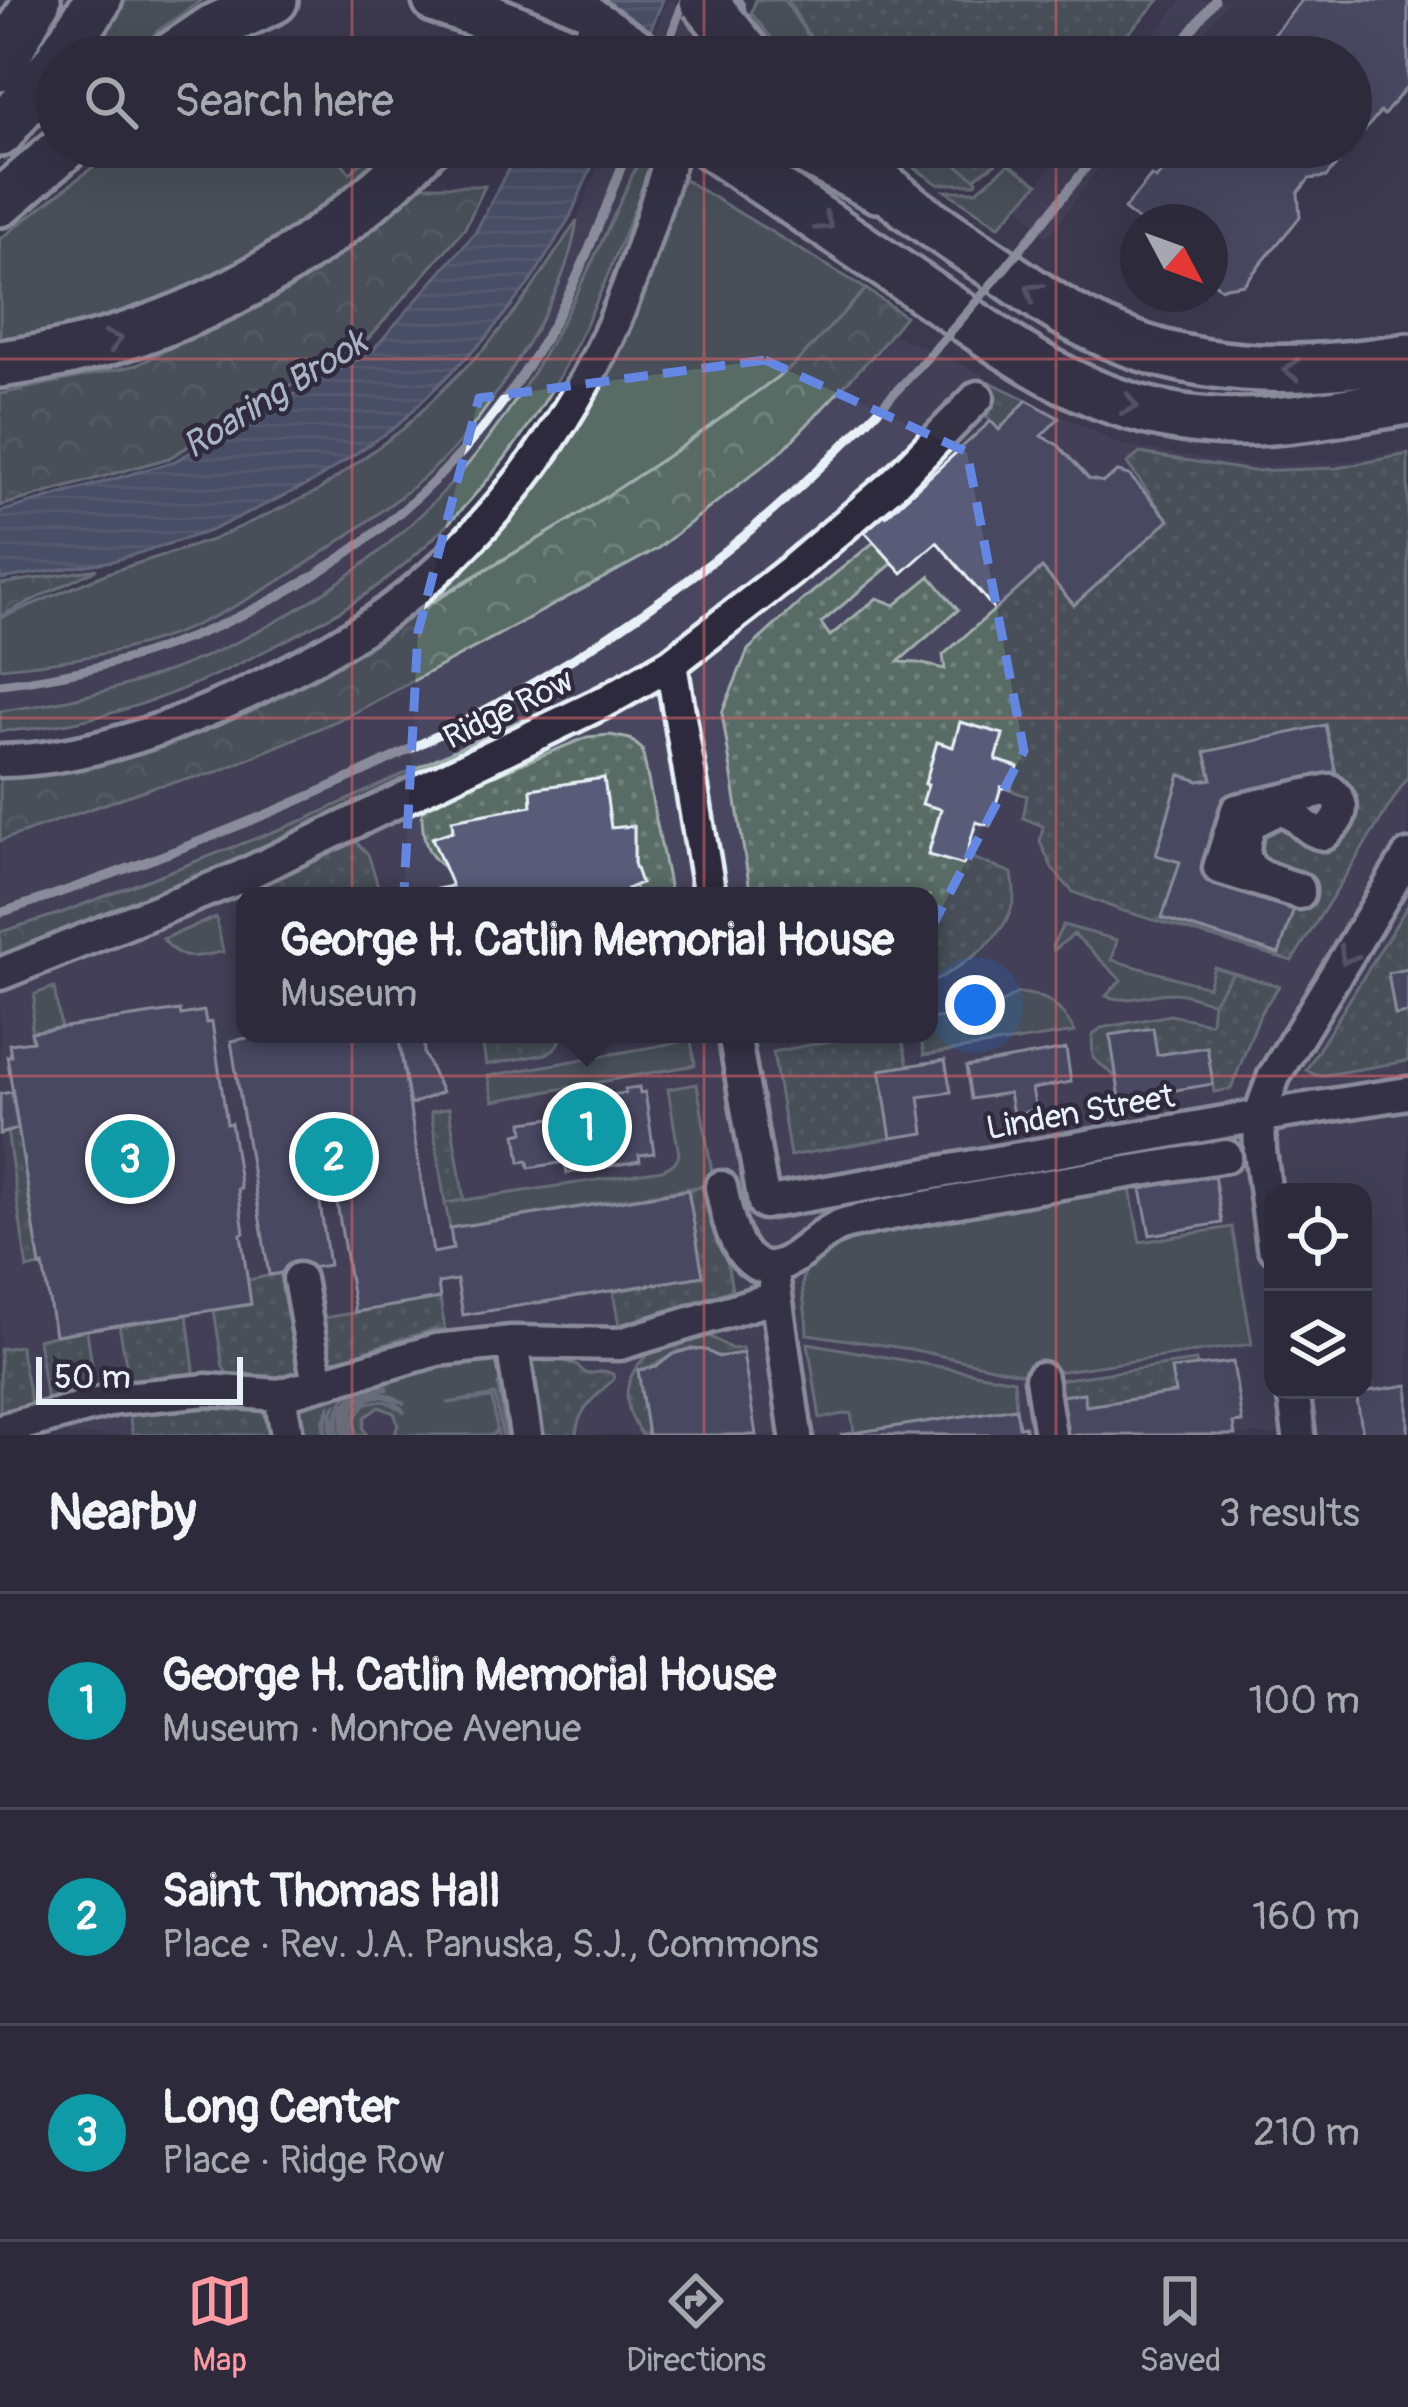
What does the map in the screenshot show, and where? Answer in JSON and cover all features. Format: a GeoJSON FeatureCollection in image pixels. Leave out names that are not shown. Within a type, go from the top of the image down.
{"type":"FeatureCollection","features":[{"type":"Feature","properties":{"kind":"highway"},"geometry":{"type":"LineString","coordinates":[[0,68],[37,0]]}},
{"type":"Feature","properties":{"kind":"highway"},"geometry":{"type":"LineString","coordinates":[[74,36],[98,0]]}},
{"type":"Feature","properties":{"kind":"highway"},"geometry":{"type":"LineString","coordinates":[[200,36],[274,0]]}},
{"type":"Feature","properties":{"kind":"highway"},"geometry":{"type":"LineString","coordinates":[[436,0],[505,16],[542,36]]}},
{"type":"Feature","properties":{"kind":"highway"},"geometry":{"type":"LineString","coordinates":[[703,0],[733,36]]}},
{"type":"Feature","properties":{"kind":"highway"},"geometry":{"type":"LineString","coordinates":[[0,133],[36,87]]}},
{"type":"Feature","properties":{"kind":"highway"},"geometry":{"type":"LineString","coordinates":[[0,203],[41,168]]}},
{"type":"Feature","properties":{"kind":"highway"},"geometry":{"type":"LineString","coordinates":[[0,364],[102,344],[209,305],[307,248],[403,168]]}},
{"type":"Feature","properties":{"kind":"highway"},"geometry":{"type":"LineString","coordinates":[[744,168],[1023,358],[1102,397],[1158,413],[1231,423],[1311,417],[1408,401]]}},
{"type":"Feature","properties":{"kind":"highway"},"geometry":{"type":"LineString","coordinates":[[866,168],[914,211],[1055,307],[1136,345],[1195,361],[1266,370],[1344,368],[1408,357]]}},
{"type":"Feature","properties":{"kind":"main road"},"geometry":{"type":"LineString","coordinates":[[565,0],[618,36]]}},
{"type":"Feature","properties":{"kind":"main road"},"geometry":{"type":"LineString","coordinates":[[831,168],[914,211]]}},
{"type":"Feature","properties":{"kind":"street"},"geometry":{"type":"LineString","coordinates":[[716,36],[732,0]]}},
{"type":"Feature","properties":{"kind":"street"},"geometry":{"type":"LineString","coordinates":[[0,761],[55,757],[195,718],[326,651],[410,594],[470,538],[529,470],[570,405],[607,338],[644,246],[668,168]]}},
{"type":"Feature","properties":{"kind":"street","name":"Ridge Row"},"geometry":{"type":"LineString","coordinates":[[0,974],[238,878],[608,700],[670,664],[893,484],[978,397]]}},
{"type":"Feature","properties":{"kind":"street"},"geometry":{"type":"LineString","coordinates":[[670,664],[708,887]]}},
{"type":"Feature","properties":{"kind":"street"},"geometry":{"type":"LineString","coordinates":[[1330,790],[1339,797],[1342,811],[1324,834],[1312,832],[1281,808],[1251,823],[1246,836],[1243,852],[1251,867],[1267,879],[1300,890],[1219,868],[1237,810],[1330,790]]}},
{"type":"Feature","properties":{"kind":"street"},"geometry":{"type":"LineString","coordinates":[[1264,1183],[1259,1117],[1274,1076],[1408,856]]}},
{"type":"Feature","properties":{"kind":"street","name":"Linden Street"},"geometry":{"type":"LineString","coordinates":[[736,1043],[764,1203],[1408,1093]]}},
{"type":"Feature","properties":{"kind":"street"},"geometry":{"type":"LineString","coordinates":[[0,1430],[116,1400],[207,1390],[280,1395],[436,1350],[512,1342],[620,1344],[774,1281],[832,1226],[976,1196],[1226,1156]]}},
{"type":"Feature","properties":{"kind":"street"},"geometry":{"type":"LineString","coordinates":[[721,1187],[730,1229],[745,1254],[774,1281],[796,1435]]}},
{"type":"Feature","properties":{"kind":"street"},"geometry":{"type":"LineString","coordinates":[[299,1279],[318,1384]]}},
{"type":"Feature","properties":{"kind":"street"},"geometry":{"type":"LineString","coordinates":[[512,1342],[526,1435]]}},
{"type":"Feature","properties":{"kind":"street"},"geometry":{"type":"LineString","coordinates":[[1041,1378],[1050,1435]]}},
{"type":"Feature","properties":{"kind":"street"},"geometry":{"type":"LineString","coordinates":[[280,1395],[286,1435]]}},
{"type":"Feature","properties":{"kind":"street"},"geometry":{"type":"LineString","coordinates":[[1294,1399],[1299,1435]]}},
{"type":"Feature","properties":{"kind":"highlighted area"},"geometry":{"type":"Polygon","coordinates":[[[765,360],[967,452],[1024,751],[935,921],[718,1010],[403,910],[418,632],[479,398],[765,360]]]}},
{"type":"Feature","properties":{"kind":"shaded area"},"geometry":{"type":"Polygon","coordinates":[[[667,0],[673,0],[693,29],[691,36],[654,36],[667,0]]]}},
{"type":"Feature","properties":{"kind":"shaded area"},"geometry":{"type":"Polygon","coordinates":[[[1182,0],[1229,0],[1201,36],[1154,36],[1182,0]]]}},
{"type":"Feature","properties":{"kind":"shaded area"},"geometry":{"type":"Polygon","coordinates":[[[598,168],[636,168],[580,287],[509,409],[470,463],[345,579],[226,648],[151,678],[47,705],[0,711],[0,668],[54,663],[194,627],[271,588],[411,490],[457,445],[505,381],[549,309],[598,168]]]}},
{"type":"Feature","properties":{"kind":"shaded area"},"geometry":{"type":"Polygon","coordinates":[[[1050,168],[1099,168],[1047,239],[1020,206],[1050,168]]]}},
{"type":"Feature","properties":{"kind":"shaded area"},"geometry":{"type":"Polygon","coordinates":[[[891,333],[1122,445],[1254,466],[1339,462],[1408,450],[1408,905],[1307,1070],[1325,1075],[1408,1061],[1408,1435],[0,1435],[0,963],[204,878],[497,732],[304,820],[0,932],[0,841],[135,794],[215,773],[877,351],[891,333]]]}},
{"type":"Feature","properties":{"kind":"green space"},"geometry":{"type":"Polygon","coordinates":[[[126,0],[202,0],[153,36],[102,36],[126,0]]]}},
{"type":"Feature","properties":{"kind":"green space"},"geometry":{"type":"Polygon","coordinates":[[[756,0],[784,0],[808,36],[770,36],[751,13],[756,0]]]}},
{"type":"Feature","properties":{"kind":"green space"},"geometry":{"type":"Polygon","coordinates":[[[788,0],[1159,0],[1126,36],[810,36],[788,0]]]}},
{"type":"Feature","properties":{"kind":"green space"},"geometry":{"type":"Polygon","coordinates":[[[92,168],[346,168],[350,173],[355,168],[375,168],[299,228],[215,279],[135,311],[51,331],[0,338],[0,239],[92,168]]]}},
{"type":"Feature","properties":{"kind":"green space"},"geometry":{"type":"Polygon","coordinates":[[[636,168],[650,168],[592,311],[531,423],[486,482],[408,561],[334,614],[193,685],[98,717],[0,731],[0,711],[149,678],[220,650],[350,574],[409,525],[462,471],[529,379],[582,284],[636,168]]]}},
{"type":"Feature","properties":{"kind":"green space"},"geometry":{"type":"Polygon","coordinates":[[[915,168],[989,168],[975,178],[975,184],[938,184],[915,168]]]}},
{"type":"Feature","properties":{"kind":"green space"},"geometry":{"type":"Polygon","coordinates":[[[961,168],[989,168],[974,178],[961,168]]]}},
{"type":"Feature","properties":{"kind":"green space"},"geometry":{"type":"Polygon","coordinates":[[[1004,168],[1015,168],[1038,184],[999,226],[946,191],[977,191],[1004,168]]]}},
{"type":"Feature","properties":{"kind":"green space"},"geometry":{"type":"Polygon","coordinates":[[[680,177],[866,289],[794,365],[680,448],[572,519],[373,635],[618,342],[680,177]]]}},
{"type":"Feature","properties":{"kind":"green space"},"geometry":{"type":"Polygon","coordinates":[[[420,186],[485,186],[465,228],[369,338],[169,458],[0,506],[0,394],[137,365],[290,286],[359,238],[420,186]]]}},
{"type":"Feature","properties":{"kind":"green space"},"geometry":{"type":"Polygon","coordinates":[[[577,220],[558,286],[503,384],[458,444],[399,498],[281,580],[196,625],[100,654],[0,668],[0,618],[110,572],[212,540],[318,491],[403,429],[487,346],[577,220]]]}},
{"type":"Feature","properties":{"kind":"green space"},"geometry":{"type":"Polygon","coordinates":[[[866,289],[905,316],[782,451],[657,549],[348,716],[215,773],[153,787],[0,841],[0,775],[43,776],[193,724],[413,614],[680,448],[794,365],[866,289]]]}},
{"type":"Feature","properties":{"kind":"green space"},"geometry":{"type":"Polygon","coordinates":[[[990,382],[1027,400],[999,430],[982,411],[990,382]]]}},
{"type":"Feature","properties":{"kind":"green space"},"geometry":{"type":"Polygon","coordinates":[[[1140,453],[1252,471],[1337,468],[1408,454],[1408,776],[1292,961],[1073,892],[1053,870],[1040,842],[1043,826],[1023,818],[1027,796],[1010,790],[1017,767],[996,760],[1003,734],[961,722],[953,747],[937,743],[923,803],[941,809],[928,854],[963,865],[967,856],[1012,873],[1014,896],[1008,917],[980,951],[938,979],[938,887],[750,887],[722,713],[748,650],[804,599],[874,542],[893,563],[821,623],[830,636],[877,598],[895,605],[930,576],[958,610],[898,662],[945,669],[943,655],[1042,568],[1074,604],[1168,520],[1127,463],[1140,453]],[[1325,726],[1206,752],[1211,779],[1180,775],[1156,854],[1180,862],[1162,918],[1279,954],[1299,890],[1251,867],[1265,814],[1318,834],[1339,787],[1325,726]]]}},
{"type":"Feature","properties":{"kind":"green space"},"geometry":{"type":"Polygon","coordinates":[[[97,569],[0,616],[0,584],[97,569]]]}},
{"type":"Feature","properties":{"kind":"green space"},"geometry":{"type":"Polygon","coordinates":[[[524,718],[204,878],[0,963],[0,932],[304,820],[524,718]]]}},
{"type":"Feature","properties":{"kind":"green space"},"geometry":{"type":"Polygon","coordinates":[[[587,737],[630,739],[642,749],[669,887],[635,887],[634,826],[611,828],[603,778],[531,789],[532,806],[453,820],[453,831],[432,838],[444,867],[432,856],[422,810],[587,737]]]}},
{"type":"Feature","properties":{"kind":"green space"},"geometry":{"type":"Polygon","coordinates":[[[356,842],[368,854],[378,887],[260,887],[356,842]]]}},
{"type":"Feature","properties":{"kind":"green space"},"geometry":{"type":"Polygon","coordinates":[[[1408,905],[1408,1061],[1325,1075],[1306,1070],[1408,905]]]}},
{"type":"Feature","properties":{"kind":"green space"},"geometry":{"type":"Polygon","coordinates":[[[216,917],[223,952],[183,956],[163,939],[216,917]]]}},
{"type":"Feature","properties":{"kind":"green space"},"geometry":{"type":"Polygon","coordinates":[[[1063,925],[1117,940],[1112,960],[1208,987],[1214,967],[1233,973],[1213,1002],[1174,993],[1123,999],[1106,996],[1121,980],[1074,934],[1054,950],[1063,925]]]}},
{"type":"Feature","properties":{"kind":"green space"},"geometry":{"type":"Polygon","coordinates":[[[1233,973],[1279,986],[1260,1014],[1231,1089],[1214,1092],[1207,1047],[1157,1055],[1117,1078],[1093,1058],[1092,1036],[1101,1028],[1170,1015],[1209,1023],[1213,1002],[1233,973]]]}},
{"type":"Feature","properties":{"kind":"green space"},"geometry":{"type":"Polygon","coordinates":[[[54,987],[61,1028],[31,1032],[35,994],[54,987]]]}},
{"type":"Feature","properties":{"kind":"green space"},"geometry":{"type":"Polygon","coordinates":[[[1018,993],[1038,996],[1052,1004],[1075,1032],[924,1055],[922,1043],[938,1043],[938,1018],[990,1010],[1018,993]]]}},
{"type":"Feature","properties":{"kind":"green space"},"geometry":{"type":"Polygon","coordinates":[[[482,1043],[558,1043],[546,1054],[486,1065],[482,1043]]]}},
{"type":"Feature","properties":{"kind":"green space"},"geometry":{"type":"Polygon","coordinates":[[[674,1043],[691,1043],[695,1065],[493,1101],[488,1076],[674,1043]]]}},
{"type":"Feature","properties":{"kind":"green space"},"geometry":{"type":"Polygon","coordinates":[[[820,1043],[903,1043],[908,1066],[881,1071],[891,1138],[790,1156],[773,1052],[820,1043]]]}},
{"type":"Feature","properties":{"kind":"green space"},"geometry":{"type":"Polygon","coordinates":[[[697,1084],[714,1184],[450,1228],[445,1203],[670,1166],[679,1155],[668,1089],[697,1084]]]}},
{"type":"Feature","properties":{"kind":"green space"},"geometry":{"type":"Polygon","coordinates":[[[449,1108],[464,1200],[445,1203],[431,1112],[449,1108]]]}},
{"type":"Feature","properties":{"kind":"green space"},"geometry":{"type":"Polygon","coordinates":[[[18,1129],[40,1266],[27,1269],[7,1130],[18,1129]]]}},
{"type":"Feature","properties":{"kind":"green space"},"geometry":{"type":"Polygon","coordinates":[[[1128,1179],[1140,1242],[1232,1227],[1252,1344],[1024,1374],[910,1349],[807,1334],[804,1273],[832,1241],[1128,1179]]]}},
{"type":"Feature","properties":{"kind":"green space"},"geometry":{"type":"Polygon","coordinates":[[[714,1184],[732,1290],[619,1325],[613,1292],[702,1276],[688,1190],[714,1184]]]}},
{"type":"Feature","properties":{"kind":"green space"},"geometry":{"type":"Polygon","coordinates":[[[287,1272],[304,1373],[273,1384],[230,1378],[223,1367],[214,1310],[250,1305],[248,1280],[287,1272]]]}},
{"type":"Feature","properties":{"kind":"green space"},"geometry":{"type":"Polygon","coordinates":[[[440,1298],[445,1330],[373,1348],[327,1370],[318,1319],[440,1298]]]}},
{"type":"Feature","properties":{"kind":"green space"},"geometry":{"type":"Polygon","coordinates":[[[187,1315],[192,1377],[130,1385],[119,1325],[187,1315]]]}},
{"type":"Feature","properties":{"kind":"green space"},"geometry":{"type":"Polygon","coordinates":[[[87,1330],[95,1387],[47,1402],[38,1339],[87,1330]]]}},
{"type":"Feature","properties":{"kind":"green space"},"geometry":{"type":"Polygon","coordinates":[[[691,1335],[708,1335],[732,1349],[742,1348],[743,1353],[717,1356],[684,1350],[638,1370],[648,1435],[642,1435],[627,1401],[634,1371],[657,1349],[691,1335]]]}},
{"type":"Feature","properties":{"kind":"green space"},"geometry":{"type":"Polygon","coordinates":[[[808,1343],[1014,1380],[1016,1408],[854,1433],[851,1413],[820,1418],[808,1343]]]}},
{"type":"Feature","properties":{"kind":"green space"},"geometry":{"type":"Polygon","coordinates":[[[20,1346],[32,1408],[0,1419],[0,1349],[20,1346]]]}},
{"type":"Feature","properties":{"kind":"green space"},"geometry":{"type":"Polygon","coordinates":[[[499,1355],[515,1435],[508,1435],[500,1383],[505,1435],[495,1395],[447,1403],[492,1398],[498,1435],[395,1435],[394,1413],[379,1407],[365,1417],[367,1435],[356,1435],[355,1419],[365,1404],[386,1402],[405,1413],[387,1398],[378,1397],[362,1404],[356,1412],[350,1435],[353,1410],[366,1398],[374,1396],[384,1397],[394,1399],[405,1404],[383,1393],[373,1393],[363,1396],[350,1411],[345,1435],[346,1416],[354,1401],[368,1393],[387,1390],[387,1387],[366,1390],[352,1399],[343,1414],[342,1435],[338,1435],[341,1412],[362,1385],[340,1406],[336,1435],[333,1412],[337,1403],[331,1412],[330,1435],[325,1428],[330,1404],[323,1421],[324,1435],[297,1435],[295,1410],[308,1399],[392,1375],[499,1355]]]}},
{"type":"Feature","properties":{"kind":"green space"},"geometry":{"type":"Polygon","coordinates":[[[559,1358],[587,1374],[605,1371],[614,1379],[584,1410],[576,1435],[538,1435],[529,1362],[559,1358]]]}},
{"type":"Feature","properties":{"kind":"green space"},"geometry":{"type":"Polygon","coordinates":[[[1196,1361],[1197,1367],[1171,1369],[1175,1393],[1086,1406],[1083,1393],[1053,1397],[1050,1381],[1196,1361]]]}},
{"type":"Feature","properties":{"kind":"green space"},"geometry":{"type":"Polygon","coordinates":[[[249,1405],[267,1415],[273,1435],[133,1435],[129,1415],[249,1405]]]}},
{"type":"Feature","properties":{"kind":"water"},"geometry":{"type":"Polygon","coordinates":[[[570,0],[663,0],[648,36],[558,36],[570,0]]]}},
{"type":"Feature","properties":{"kind":"water"},"geometry":{"type":"Polygon","coordinates":[[[509,168],[591,168],[570,217],[531,281],[485,339],[397,426],[313,482],[210,531],[113,561],[0,579],[0,512],[173,462],[372,351],[475,233],[509,168]]]}},
{"type":"Feature","properties":{"kind":"building"},"geometry":{"type":"Polygon","coordinates":[[[1302,0],[1408,0],[1408,85],[1384,115],[1380,112],[1372,122],[1372,36],[1272,36],[1302,0]]]}},
{"type":"Feature","properties":{"kind":"building"},"geometry":{"type":"Polygon","coordinates":[[[1165,168],[1334,168],[1326,177],[1309,179],[1298,193],[1300,217],[1244,284],[1228,287],[1228,204],[1128,204],[1151,176],[1156,179],[1165,168]]]}},
{"type":"Feature","properties":{"kind":"building"},"geometry":{"type":"Polygon","coordinates":[[[1027,400],[1059,418],[1041,436],[1058,445],[1089,479],[1103,482],[1118,472],[1129,475],[1169,520],[1074,605],[1042,568],[995,610],[937,542],[902,573],[865,532],[991,421],[999,430],[1027,400]]]}},
{"type":"Feature","properties":{"kind":"building"},"geometry":{"type":"Polygon","coordinates":[[[960,722],[1003,734],[996,760],[1018,767],[1010,790],[1001,787],[990,826],[976,822],[964,865],[928,855],[941,809],[922,804],[937,742],[953,747],[960,722]]]}},
{"type":"Feature","properties":{"kind":"building"},"geometry":{"type":"Polygon","coordinates":[[[1325,725],[1339,787],[1237,810],[1219,868],[1299,893],[1279,954],[1162,918],[1180,862],[1156,855],[1180,775],[1212,779],[1205,752],[1325,725]]]}},
{"type":"Feature","properties":{"kind":"building"},"geometry":{"type":"Polygon","coordinates":[[[604,778],[611,828],[634,826],[634,863],[641,883],[632,887],[447,887],[452,886],[432,838],[453,831],[452,820],[532,806],[531,789],[604,778]]]}},
{"type":"Feature","properties":{"kind":"building"},"geometry":{"type":"Polygon","coordinates":[[[1408,969],[1408,1013],[1395,1015],[1388,973],[1408,969]]]}},
{"type":"Feature","properties":{"kind":"building"},"geometry":{"type":"Polygon","coordinates":[[[180,1010],[181,1015],[204,1011],[206,1023],[212,1022],[241,1189],[241,1234],[251,1304],[55,1335],[40,1266],[7,1056],[11,1056],[9,1044],[33,1041],[31,1032],[180,1010]]]}},
{"type":"Feature","properties":{"kind":"building"},"geometry":{"type":"Polygon","coordinates":[[[1153,1028],[1157,1055],[1207,1047],[1213,1084],[1120,1099],[1110,1035],[1153,1028]]]}},
{"type":"Feature","properties":{"kind":"building"},"geometry":{"type":"Polygon","coordinates":[[[231,1041],[399,1043],[433,1253],[453,1249],[450,1228],[688,1190],[703,1276],[463,1315],[457,1280],[438,1283],[440,1298],[355,1312],[331,1167],[315,1169],[329,1265],[269,1275],[231,1041]]]}},
{"type":"Feature","properties":{"kind":"building"},"geometry":{"type":"Polygon","coordinates":[[[400,1043],[424,1043],[424,1054],[442,1092],[410,1105],[400,1043]]]}},
{"type":"Feature","properties":{"kind":"building"},"geometry":{"type":"Polygon","coordinates":[[[1066,1049],[1071,1082],[1032,1089],[1036,1110],[1013,1114],[1009,1093],[971,1099],[966,1067],[1066,1049]]]}},
{"type":"Feature","properties":{"kind":"building"},"geometry":{"type":"Polygon","coordinates":[[[945,1060],[951,1092],[919,1097],[924,1133],[891,1138],[880,1070],[945,1060]]]}},
{"type":"Feature","properties":{"kind":"building"},"geometry":{"type":"Polygon","coordinates":[[[639,1087],[640,1093],[645,1092],[654,1153],[639,1155],[640,1161],[567,1173],[565,1162],[529,1168],[528,1161],[520,1162],[516,1134],[524,1132],[523,1122],[559,1117],[556,1103],[639,1087]]]}},
{"type":"Feature","properties":{"kind":"building"},"geometry":{"type":"Polygon","coordinates":[[[12,1092],[18,1129],[0,1134],[0,1094],[12,1092]]]}},
{"type":"Feature","properties":{"kind":"building"},"geometry":{"type":"Polygon","coordinates":[[[1200,1173],[1214,1175],[1222,1223],[1150,1235],[1141,1189],[1200,1173]]]}},
{"type":"Feature","properties":{"kind":"building"},"geometry":{"type":"Polygon","coordinates":[[[690,1349],[718,1357],[743,1353],[756,1435],[648,1435],[638,1370],[656,1367],[690,1349]]]}},
{"type":"Feature","properties":{"kind":"building"},"geometry":{"type":"Polygon","coordinates":[[[1233,1362],[1242,1422],[1233,1423],[1235,1435],[1058,1435],[1053,1397],[1084,1393],[1086,1406],[1175,1393],[1171,1369],[1233,1362]]]}},
{"type":"Feature","properties":{"kind":"building"},"geometry":{"type":"Polygon","coordinates":[[[1408,1385],[1408,1435],[1363,1435],[1357,1399],[1372,1399],[1372,1391],[1408,1385]]]}},
{"type":"Feature","properties":{"kind":"building"},"geometry":{"type":"Polygon","coordinates":[[[1016,1408],[1019,1427],[1025,1426],[1026,1435],[840,1435],[1016,1408]]]}},
{"type":"Feature","properties":{"kind":"railway"},"geometry":{"type":"LineString","coordinates":[[671,36],[684,0]]}},
{"type":"Feature","properties":{"kind":"railway"},"geometry":{"type":"LineString","coordinates":[[1187,36],[1215,0]]}},
{"type":"Feature","properties":{"kind":"railway"},"geometry":{"type":"LineString","coordinates":[[0,684],[82,670],[163,648],[240,616],[313,576],[381,528],[443,473],[497,410],[544,340],[580,269],[621,168]]}},
{"type":"Feature","properties":{"kind":"railway"},"geometry":{"type":"LineString","coordinates":[[0,913],[207,839],[308,796],[505,699],[599,642],[689,580],[819,468],[987,290],[1085,168]]}},
{"type":"Feature","properties":{"kind":"place","name":"George H. Catlin Memorial House"},"geometry":{"type":"Point","coordinates":[587,1127]}},
{"type":"Feature","properties":{"kind":"place","name":"Saint Thomas Hall"},"geometry":{"type":"Point","coordinates":[334,1157]}},
{"type":"Feature","properties":{"kind":"place","name":"Long Center"},"geometry":{"type":"Point","coordinates":[130,1159]}},
{"type":"Feature","properties":{"kind":"water label","name":"Roaring Brook"},"geometry":{"type":"Point","coordinates":[274,393]}}]}
